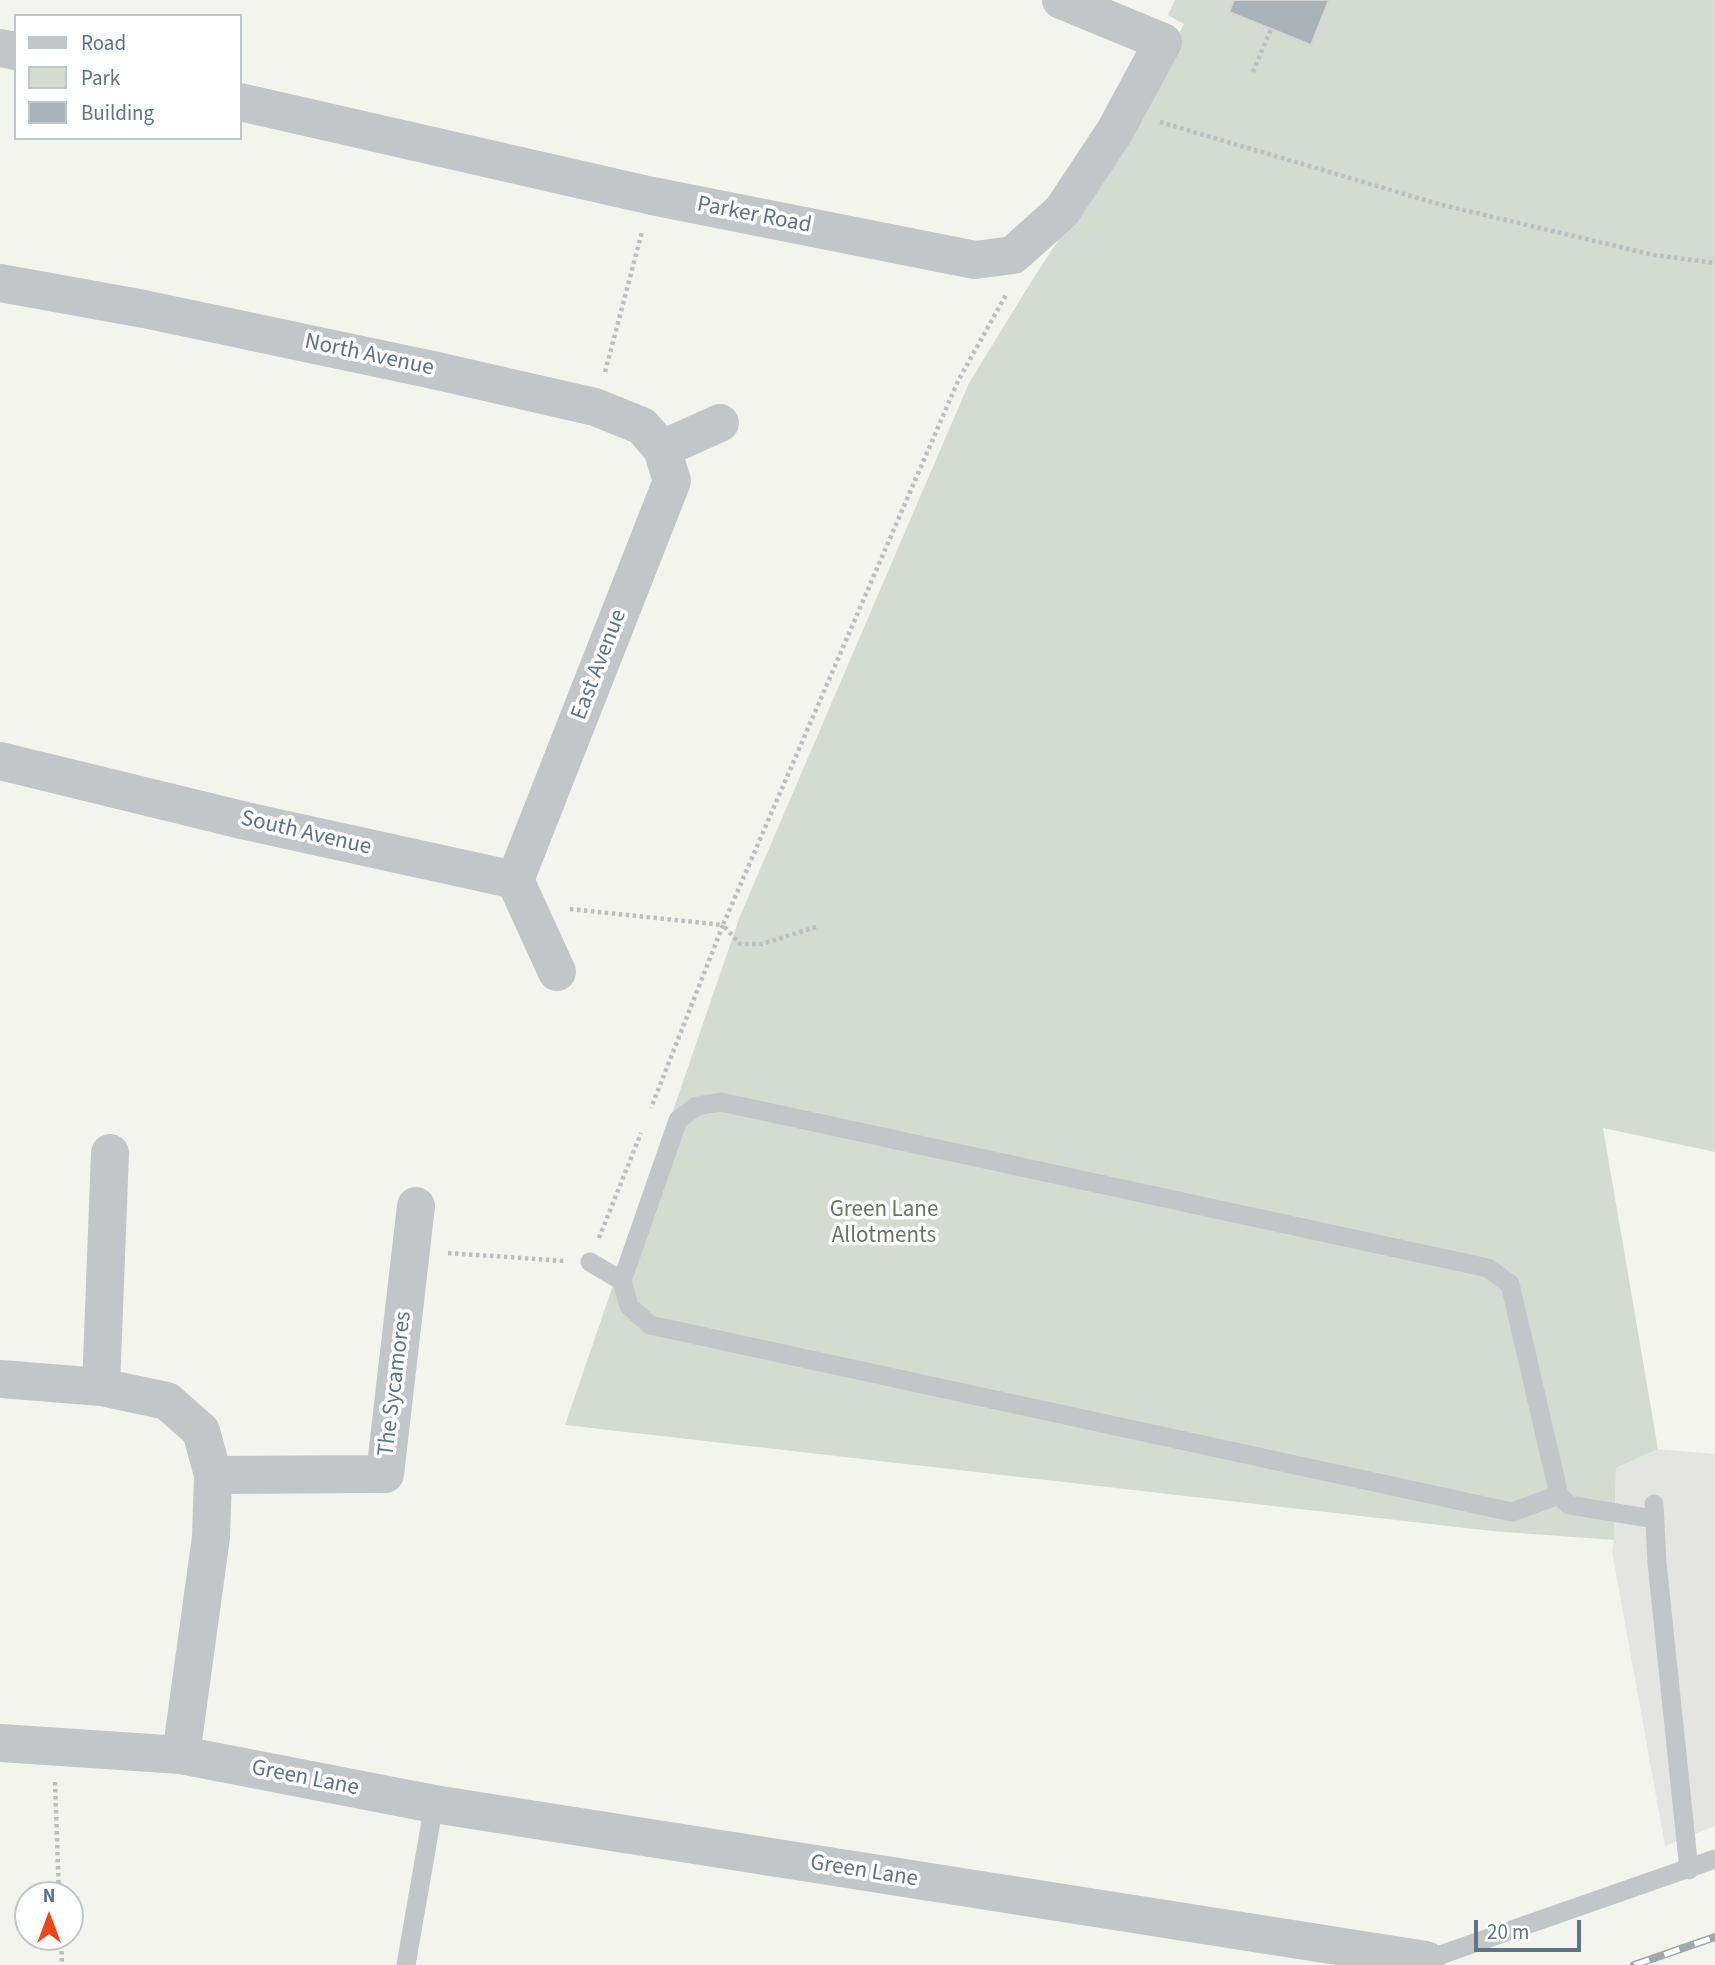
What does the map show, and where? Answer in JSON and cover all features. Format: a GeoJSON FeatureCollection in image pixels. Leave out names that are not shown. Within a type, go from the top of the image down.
{"type":"FeatureCollection","features":[{"type":"Feature","properties":{"kind":"street"},"geometry":{"type":"LineString","coordinates":[[1013,255],[1062,211],[1125,112],[1163,42],[1061,0]]}},
{"type":"Feature","properties":{"kind":"street","name":"Parker Road"},"geometry":{"type":"LineString","coordinates":[[242,102],[652,196],[975,260],[1013,255]]}},
{"type":"Feature","properties":{"kind":"street","name":"North Avenue"},"geometry":{"type":"LineString","coordinates":[[0,283],[144,309],[433,369],[595,407],[642,426],[662,449]]}},
{"type":"Feature","properties":{"kind":"street"},"geometry":{"type":"LineString","coordinates":[[662,449],[720,424]]}},
{"type":"Feature","properties":{"kind":"street","name":"East Avenue"},"geometry":{"type":"LineString","coordinates":[[522,892],[672,481],[662,449]]}},
{"type":"Feature","properties":{"kind":"street","name":"South Avenue"},"geometry":{"type":"LineString","coordinates":[[0,761],[522,892]]}},
{"type":"Feature","properties":{"kind":"street"},"geometry":{"type":"LineString","coordinates":[[522,892],[557,972]]}},
{"type":"Feature","properties":{"kind":"street"},"geometry":{"type":"LineString","coordinates":[[101,1387],[110,1153]]}},
{"type":"Feature","properties":{"kind":"street","name":"The Sycamores"},"geometry":{"type":"LineString","coordinates":[[212,1475],[385,1474],[416,1206]]}},
{"type":"Feature","properties":{"kind":"street"},"geometry":{"type":"LineString","coordinates":[[0,1379],[101,1387],[167,1402],[201,1430],[212,1475],[211,1537],[181,1755]]}},
{"type":"Feature","properties":{"kind":"street","name":"Green Lane"},"geometry":{"type":"LineString","coordinates":[[0,1743],[181,1755],[434,1804],[1426,1960]]}},
{"type":"Feature","properties":{"kind":"lane"},"geometry":{"type":"LineString","coordinates":[[1559,1495],[1512,1512],[650,1325],[629,1306],[622,1281],[678,1120],[697,1107],[721,1102],[1489,1268],[1510,1284],[1559,1495],[1569,1505],[1654,1511],[1689,1870]]}},
{"type":"Feature","properties":{"kind":"lane"},"geometry":{"type":"LineString","coordinates":[[590,1262],[622,1281]]}},
{"type":"Feature","properties":{"kind":"lane"},"geometry":{"type":"LineString","coordinates":[[405,1965],[434,1804]]}},
{"type":"Feature","properties":{"kind":"lane","name":"Green Lane"},"geometry":{"type":"LineString","coordinates":[[1426,1960],[1715,1859]]}},
{"type":"Feature","properties":{"kind":"path"},"geometry":{"type":"LineString","coordinates":[[1253,72],[1271,29]]}},
{"type":"Feature","properties":{"kind":"path"},"geometry":{"type":"LineString","coordinates":[[1125,112],[1438,204],[1654,255],[1715,263]]}},
{"type":"Feature","properties":{"kind":"path"},"geometry":{"type":"LineString","coordinates":[[595,407],[652,196]]}},
{"type":"Feature","properties":{"kind":"path"},"geometry":{"type":"LineString","coordinates":[[646,1119],[723,925],[958,381],[1008,291],[1013,255]]}},
{"type":"Feature","properties":{"kind":"path"},"geometry":{"type":"LineString","coordinates":[[522,892],[723,925],[740,944],[762,944],[816,927]]}},
{"type":"Feature","properties":{"kind":"path"},"geometry":{"type":"LineString","coordinates":[[412,1250],[590,1262],[641,1132]]}},
{"type":"Feature","properties":{"kind":"path"},"geometry":{"type":"LineString","coordinates":[[53,1746],[58,1881]]}},
{"type":"Feature","properties":{"kind":"shaded area"},"geometry":{"type":"Polygon","coordinates":[[[1658,1449],[1715,1454],[1715,1826],[1665,1846],[1612,1551],[1616,1468],[1658,1449]]]}},
{"type":"Feature","properties":{"kind":"green space","name":"Green Lane Allotments"},"geometry":{"type":"Polygon","coordinates":[[[1175,0],[1715,0],[1715,1152],[1603,1128],[1658,1449],[1616,1468],[1614,1540],[1492,1531],[565,1425],[740,916],[969,383],[1036,274],[1115,155],[1184,24],[1168,15],[1175,0]]]}},
{"type":"Feature","properties":{"kind":"building"},"geometry":{"type":"Polygon","coordinates":[[[1234,0],[1329,0],[1311,45],[1229,12],[1234,0]]]}},
{"type":"Feature","properties":{"kind":"railway"},"geometry":{"type":"LineString","coordinates":[[1634,1965],[1715,1937]]}}]}
